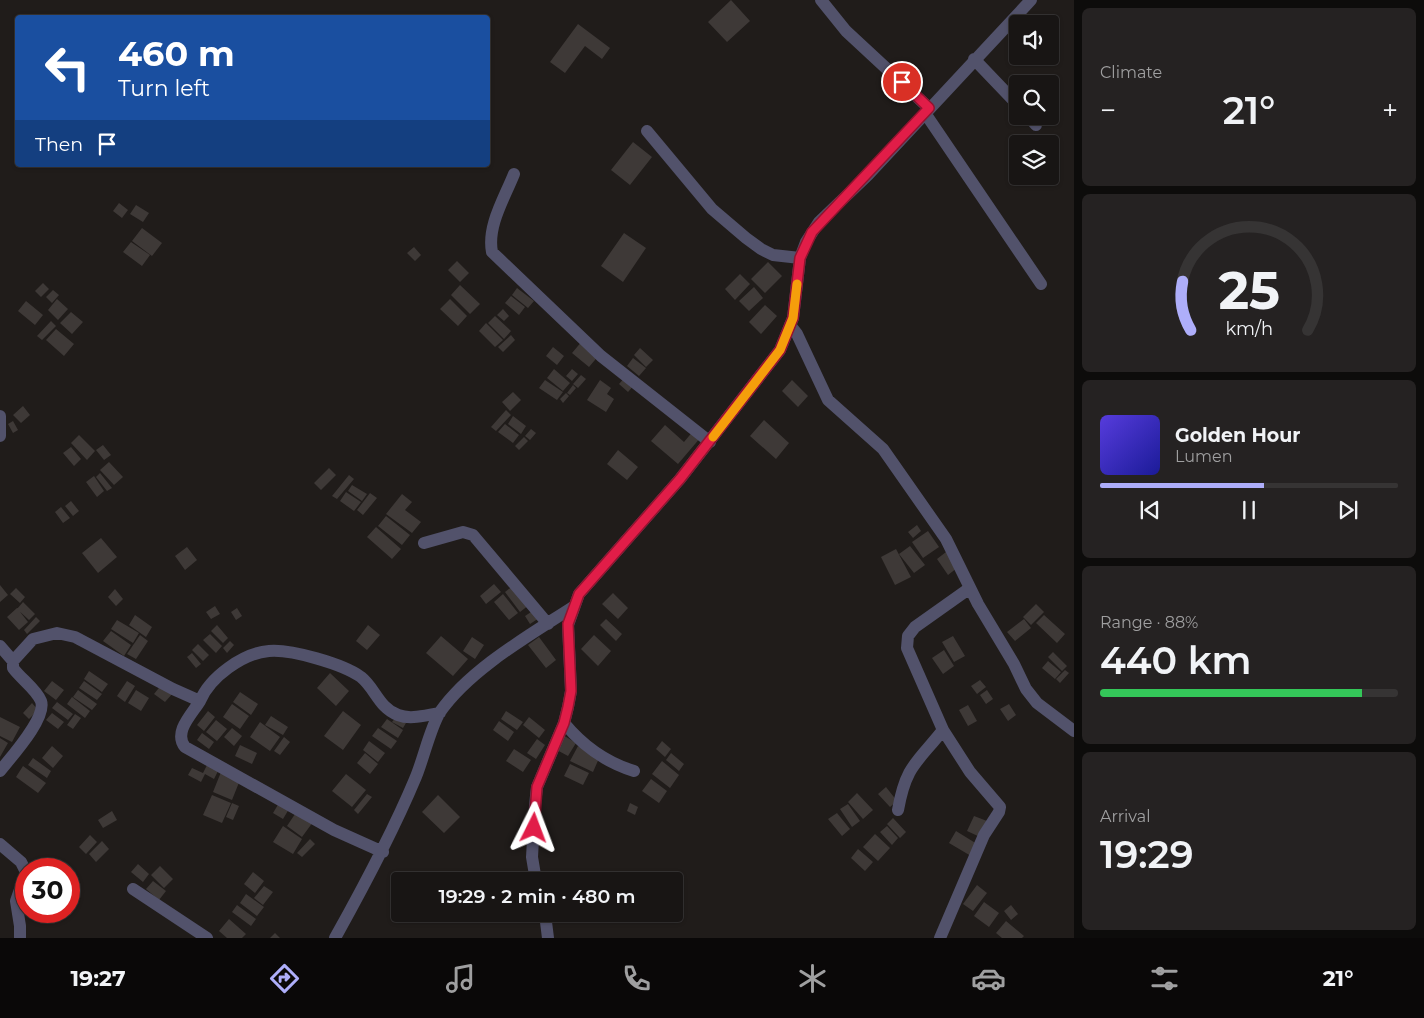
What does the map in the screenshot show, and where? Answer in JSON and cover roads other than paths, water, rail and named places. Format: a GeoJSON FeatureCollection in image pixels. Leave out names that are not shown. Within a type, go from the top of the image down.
{"type":"FeatureCollection","features":[{"type":"Feature","properties":{"kind":"street"},"geometry":{"type":"LineString","coordinates":[[821,0],[846,31],[927,110],[1041,284]]}},
{"type":"Feature","properties":{"kind":"street"},"geometry":{"type":"LineString","coordinates":[[534,872],[532,857],[537,787],[564,723],[571,691],[568,624],[579,594],[638,528],[710,442],[780,350],[790,325],[800,258],[806,242],[819,222],[868,175],[1031,0]]}},
{"type":"Feature","properties":{"kind":"street"},"geometry":{"type":"LineString","coordinates":[[974,59],[1009,96]]}},
{"type":"Feature","properties":{"kind":"street"},"geometry":{"type":"LineString","coordinates":[[647,131],[712,209],[746,238],[761,250],[773,255],[800,258]]}},
{"type":"Feature","properties":{"kind":"street"},"geometry":{"type":"LineString","coordinates":[[514,174],[493,224],[490,240],[492,252],[601,356],[710,442]]}},
{"type":"Feature","properties":{"kind":"street"},"geometry":{"type":"LineString","coordinates":[[790,325],[797,334],[828,400],[861,428],[888,456],[946,538],[970,588],[1014,664],[1026,689],[1037,703],[1074,731]]}},
{"type":"Feature","properties":{"kind":"street"},"geometry":{"type":"LineString","coordinates":[[0,416],[0,436]]}},
{"type":"Feature","properties":{"kind":"street"},"geometry":{"type":"LineString","coordinates":[[424,543],[463,532],[473,534],[548,624]]}},
{"type":"Feature","properties":{"kind":"street"},"geometry":{"type":"LineString","coordinates":[[940,938],[984,834],[1000,809],[999,804],[970,772],[943,730],[907,648],[908,636],[915,627],[970,588]]}},
{"type":"Feature","properties":{"kind":"street"},"geometry":{"type":"LineString","coordinates":[[335,938],[383,852],[416,778],[440,713],[463,687],[504,652],[573,607]]}},
{"type":"Feature","properties":{"kind":"street"},"geometry":{"type":"LineString","coordinates":[[13,661],[33,640],[57,633],[75,637],[173,690],[200,701]]}},
{"type":"Feature","properties":{"kind":"street"},"geometry":{"type":"LineString","coordinates":[[0,646],[13,661],[13,668],[40,700],[42,707],[37,722],[0,771]]}},
{"type":"Feature","properties":{"kind":"street"},"geometry":{"type":"LineString","coordinates":[[383,852],[334,830],[185,747],[182,743],[181,734],[185,724],[206,689],[222,674],[245,658],[269,651],[285,652],[347,669],[362,678],[386,709],[398,716],[410,717],[440,713]]}},
{"type":"Feature","properties":{"kind":"street"},"geometry":{"type":"LineString","coordinates":[[564,723],[576,738],[610,763],[634,772]]}},
{"type":"Feature","properties":{"kind":"street"},"geometry":{"type":"LineString","coordinates":[[898,810],[902,788],[909,770],[943,730]]}},
{"type":"Feature","properties":{"kind":"street"},"geometry":{"type":"LineString","coordinates":[[0,844],[24,867],[23,884],[16,901],[20,938]]}},
{"type":"Feature","properties":{"kind":"street"},"geometry":{"type":"LineString","coordinates":[[133,889],[207,938]]}},
{"type":"Feature","properties":{"kind":"street"},"geometry":{"type":"LineString","coordinates":[[546,922],[548,938]]}}]}
